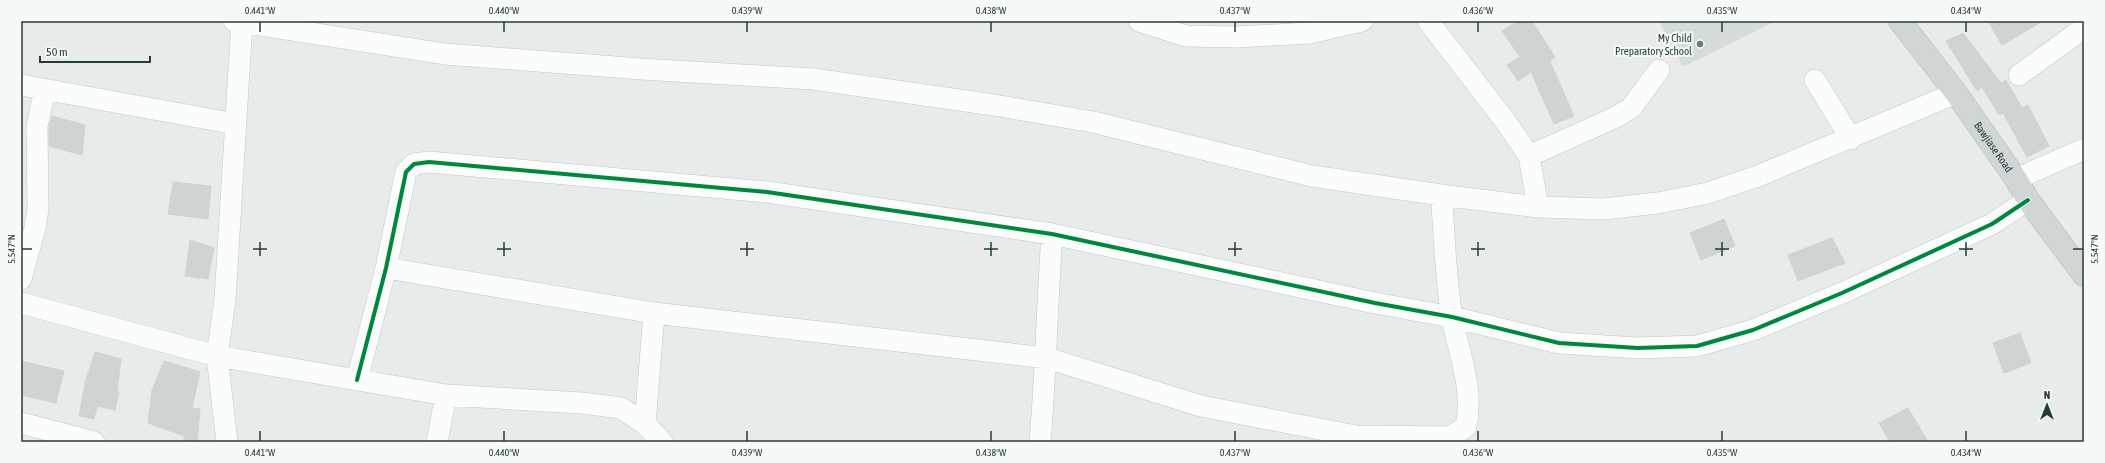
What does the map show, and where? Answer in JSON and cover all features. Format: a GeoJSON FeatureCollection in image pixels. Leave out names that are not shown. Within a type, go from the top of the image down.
{"type":"FeatureCollection","features":[{"type":"Feature","properties":{"kind":"main road","name":"Bawjiase Road"},"geometry":{"type":"LineString","coordinates":[[1900,21],[1956,94],[2016,179],[2028,200],[2084,275]]}},
{"type":"Feature","properties":{"kind":"street"},"geometry":{"type":"LineString","coordinates":[[1139,21],[1186,36],[1237,37],[1309,33],[1362,21]]}},
{"type":"Feature","properties":{"kind":"street"},"geometry":{"type":"LineString","coordinates":[[1428,21],[1506,122],[1528,156],[1538,207]]}},
{"type":"Feature","properties":{"kind":"street"},"geometry":{"type":"LineString","coordinates":[[228,442],[217,356],[225,300],[236,124],[240,22],[445,54],[641,69],[813,79],[994,105],[1093,122],[1312,176],[1441,195],[1538,207],[1603,209],[1658,203],[1708,193],[1758,176],[1851,139],[1956,94]]}},
{"type":"Feature","properties":{"kind":"street"},"geometry":{"type":"LineString","coordinates":[[2019,75],[2084,28]]}},
{"type":"Feature","properties":{"kind":"street"},"geometry":{"type":"LineString","coordinates":[[1528,156],[1616,117],[1631,108],[1659,70]]}},
{"type":"Feature","properties":{"kind":"street"},"geometry":{"type":"LineString","coordinates":[[1815,80],[1851,139]]}},
{"type":"Feature","properties":{"kind":"street"},"geometry":{"type":"LineString","coordinates":[[21,85],[236,124]]}},
{"type":"Feature","properties":{"kind":"street"},"geometry":{"type":"LineString","coordinates":[[21,279],[35,228],[38,208],[37,126],[45,90]]}},
{"type":"Feature","properties":{"kind":"street"},"geometry":{"type":"LineString","coordinates":[[2016,179],[2084,149]]}},
{"type":"Feature","properties":{"kind":"street"},"geometry":{"type":"LineString","coordinates":[[357,380],[386,268],[406,172],[414,164],[429,162],[767,192],[1052,234],[1367,301],[1452,316],[1559,343],[1638,348],[1697,346],[1754,330],[1842,293],[1992,224],[2028,200]]}},
{"type":"Feature","properties":{"kind":"street"},"geometry":{"type":"LineString","coordinates":[[386,268],[654,313],[1047,358],[1201,406],[1270,420],[1356,436],[1449,437],[1466,427],[1468,415],[1466,372],[1452,316],[1441,195]]}},
{"type":"Feature","properties":{"kind":"street"},"geometry":{"type":"LineString","coordinates":[[1040,442],[1047,358],[1046,312],[1052,234]]}},
{"type":"Feature","properties":{"kind":"street"},"geometry":{"type":"LineString","coordinates":[[21,304],[217,356],[446,395],[582,403],[621,408],[645,424],[662,442]]}},
{"type":"Feature","properties":{"kind":"street"},"geometry":{"type":"LineString","coordinates":[[645,424],[654,313]]}},
{"type":"Feature","properties":{"kind":"street"},"geometry":{"type":"LineString","coordinates":[[437,442],[446,395]]}},
{"type":"Feature","properties":{"kind":"street"},"geometry":{"type":"LineString","coordinates":[[21,423],[94,442]]}},
{"type":"Feature","properties":{"kind":"shaded area","name":"My Child Preparatory School"},"geometry":{"type":"Polygon","coordinates":[[[1659,21],[1775,21],[1683,67],[1659,21]]]}},
{"type":"Feature","properties":{"kind":"building"},"geometry":{"type":"Polygon","coordinates":[[[1518,21],[1532,21],[1555,57],[1550,61],[1574,116],[1554,124],[1531,72],[1518,81],[1507,65],[1520,57],[1502,31],[1518,21]]]}},
{"type":"Feature","properties":{"kind":"building"},"geometry":{"type":"Polygon","coordinates":[[[1988,21],[2043,21],[2002,45],[1988,21]]]}},
{"type":"Feature","properties":{"kind":"building"},"geometry":{"type":"Polygon","coordinates":[[[1963,33],[2001,83],[2006,80],[2022,108],[2028,105],[2049,146],[2027,157],[2003,113],[1999,115],[1982,87],[1977,91],[1946,41],[1963,33]]]}},
{"type":"Feature","properties":{"kind":"building"},"geometry":{"type":"Polygon","coordinates":[[[52,116],[85,125],[82,155],[49,146],[49,127],[52,116]]]}},
{"type":"Feature","properties":{"kind":"building"},"geometry":{"type":"Polygon","coordinates":[[[173,182],[211,186],[208,219],[168,214],[173,182]]]}},
{"type":"Feature","properties":{"kind":"building"},"geometry":{"type":"Polygon","coordinates":[[[1724,219],[1735,246],[1701,260],[1690,233],[1724,219]]]}},
{"type":"Feature","properties":{"kind":"building"},"geometry":{"type":"Polygon","coordinates":[[[1832,238],[1845,263],[1798,281],[1788,255],[1832,238]]]}},
{"type":"Feature","properties":{"kind":"building"},"geometry":{"type":"Polygon","coordinates":[[[190,240],[214,248],[208,279],[185,276],[190,240]]]}},
{"type":"Feature","properties":{"kind":"building"},"geometry":{"type":"Polygon","coordinates":[[[2020,333],[2031,363],[2004,373],[1993,343],[2020,333]]]}},
{"type":"Feature","properties":{"kind":"building"},"geometry":{"type":"Polygon","coordinates":[[[95,352],[121,359],[117,391],[119,392],[115,410],[97,406],[94,419],[79,416],[85,383],[95,352]]]}},
{"type":"Feature","properties":{"kind":"building"},"geometry":{"type":"Polygon","coordinates":[[[21,361],[64,371],[56,403],[21,395],[21,361]]]}},
{"type":"Feature","properties":{"kind":"building"},"geometry":{"type":"Polygon","coordinates":[[[164,361],[200,372],[192,408],[200,409],[197,442],[184,442],[184,436],[148,423],[152,390],[164,361]]]}},
{"type":"Feature","properties":{"kind":"building"},"geometry":{"type":"Polygon","coordinates":[[[1908,408],[1928,442],[1890,442],[1879,423],[1908,408]]]}},
{"type":"Feature","properties":{"kind":"cycle path"},"geometry":{"type":"LineString","coordinates":[[357,380],[386,268],[406,172],[414,164],[429,162],[767,192],[1052,234],[1375,303],[1452,317],[1559,343],[1638,348],[1697,346],[1753,330],[1842,293],[1992,224],[2028,200]]}},
{"type":"Feature","properties":{"kind":"place","name":"My Child Preparatory School"},"geometry":{"type":"Point","coordinates":[1700,44]}}]}
